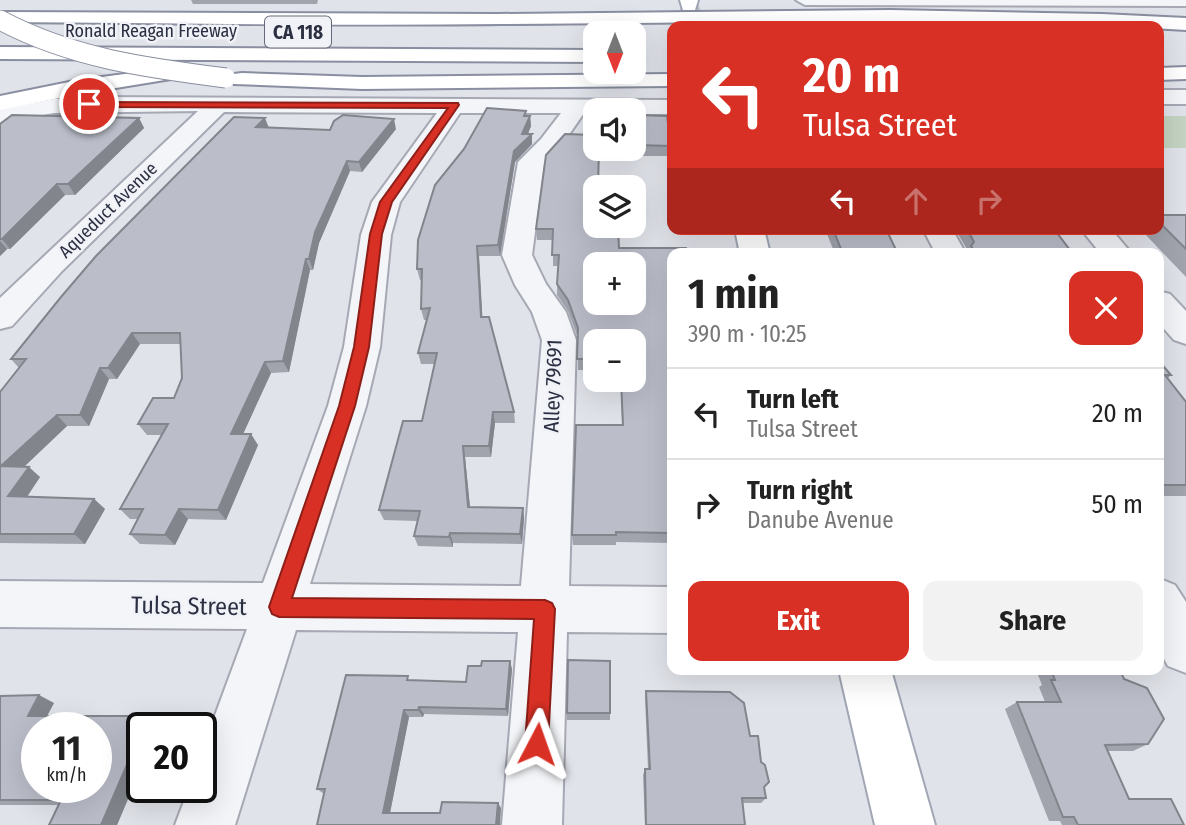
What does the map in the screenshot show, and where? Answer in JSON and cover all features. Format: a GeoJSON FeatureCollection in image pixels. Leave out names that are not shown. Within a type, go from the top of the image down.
{"type":"FeatureCollection","features":[{"type":"Feature","properties":{"kind":"main road"},"geometry":{"type":"LineString","coordinates":[[459,1],[576,9],[1136,21]]}},
{"type":"Feature","properties":{"kind":"main road"},"geometry":{"type":"LineString","coordinates":[[0,19],[497,19],[890,15]]}},
{"type":"Feature","properties":{"kind":"main road"},"geometry":{"type":"LineString","coordinates":[[0,19],[62,48],[103,59],[226,78],[362,83],[667,80]]}},
{"type":"Feature","properties":{"kind":"main road"},"geometry":{"type":"LineString","coordinates":[[1164,23],[1186,24]]}},
{"type":"Feature","properties":{"kind":"main road","name":"Ronald Reagan Freeway"},"geometry":{"type":"LineString","coordinates":[[0,31],[583,34]]}},
{"type":"Feature","properties":{"kind":"main road"},"geometry":{"type":"LineString","coordinates":[[646,34],[667,34]]}},
{"type":"Feature","properties":{"kind":"main road","name":"CA 118"},"geometry":{"type":"LineString","coordinates":[[0,40],[583,42]]}},
{"type":"Feature","properties":{"kind":"main road","name":"Ronald Reagan Freeway"},"geometry":{"type":"LineString","coordinates":[[0,53],[583,56]]}},
{"type":"Feature","properties":{"kind":"main road"},"geometry":{"type":"LineString","coordinates":[[0,103],[79,87],[210,71],[570,56]]}},
{"type":"Feature","properties":{"kind":"main road"},"geometry":{"type":"LineString","coordinates":[[1164,74],[1186,73]]}},
{"type":"Feature","properties":{"kind":"main road"},"geometry":{"type":"LineString","coordinates":[[866,675],[905,825]]}},
{"type":"Feature","properties":{"kind":"street"},"geometry":{"type":"LineString","coordinates":[[805,0],[1186,1]]}},
{"type":"Feature","properties":{"kind":"street"},"geometry":{"type":"LineString","coordinates":[[1164,97],[1186,97]]}},
{"type":"Feature","properties":{"kind":"street"},"geometry":{"type":"LineString","coordinates":[[0,116],[25,110],[77,105],[667,107]]}},
{"type":"Feature","properties":{"kind":"street","name":"Aqueduct Avenue"},"geometry":{"type":"LineString","coordinates":[[0,318],[51,264],[218,105]]}},
{"type":"Feature","properties":{"kind":"street"},"geometry":{"type":"LineString","coordinates":[[205,825],[347,406],[362,347],[376,234],[386,202],[454,105]]}},
{"type":"Feature","properties":{"kind":"street","name":"Alley 79691"},"geometry":{"type":"LineString","coordinates":[[532,825],[545,609],[544,558],[559,340],[549,312],[531,285],[517,256],[531,162],[550,144],[578,106]]}},
{"type":"Feature","properties":{"kind":"street"},"geometry":{"type":"LineString","coordinates":[[1164,308],[1186,332]]}},
{"type":"Feature","properties":{"kind":"street"},"geometry":{"type":"LineString","coordinates":[[1164,596],[1186,596]]}},
{"type":"Feature","properties":{"kind":"street","name":"Tulsa Street"},"geometry":{"type":"LineString","coordinates":[[0,604],[667,610]]}},
{"type":"Feature","properties":{"kind":"street"},"geometry":{"type":"LineString","coordinates":[[1164,611],[1186,648]]}},
{"type":"Feature","properties":{"kind":"green space"},"geometry":{"type":"Polygon","coordinates":[[[1164,116],[1186,116],[1186,148],[1164,148],[1164,116]]]}},
{"type":"Feature","properties":{"kind":"building"},"geometry":{"type":"Polygon","coordinates":[[[487,108],[526,111],[524,116],[530,116],[522,134],[532,134],[514,151],[498,245],[477,246],[481,317],[489,317],[514,412],[493,412],[489,446],[463,446],[468,507],[523,508],[520,534],[450,533],[449,537],[414,536],[420,511],[379,510],[403,421],[422,421],[437,353],[418,353],[430,308],[421,309],[422,269],[417,269],[418,240],[435,185],[464,149],[487,108]]]}},
{"type":"Feature","properties":{"kind":"building"},"geometry":{"type":"Polygon","coordinates":[[[12,115],[139,118],[68,184],[57,184],[0,239],[0,124],[12,115]]]}},
{"type":"Feature","properties":{"kind":"building"},"geometry":{"type":"Polygon","coordinates":[[[343,115],[394,119],[359,162],[347,161],[315,232],[309,259],[306,259],[283,361],[265,362],[231,434],[251,434],[218,510],[179,509],[165,535],[130,534],[143,509],[120,509],[168,424],[138,424],[153,398],[174,398],[182,378],[180,333],[132,333],[108,368],[100,368],[80,415],[57,415],[1,466],[29,467],[8,496],[94,499],[74,534],[0,534],[0,392],[26,359],[11,359],[61,297],[96,256],[234,117],[265,118],[256,127],[330,130],[334,121],[343,115]]]}},
{"type":"Feature","properties":{"kind":"building"},"geometry":{"type":"Polygon","coordinates":[[[646,115],[667,116],[667,146],[646,145],[646,115]]]}},
{"type":"Feature","properties":{"kind":"building"},"geometry":{"type":"Polygon","coordinates":[[[565,134],[583,135],[583,161],[599,161],[598,175],[583,175],[583,238],[619,238],[619,248],[667,248],[667,533],[572,535],[576,425],[623,425],[622,392],[646,392],[646,329],[583,329],[583,359],[577,359],[578,328],[568,300],[557,284],[559,255],[552,255],[553,229],[536,229],[546,155],[565,134]]]}},
{"type":"Feature","properties":{"kind":"building"},"geometry":{"type":"Polygon","coordinates":[[[1164,215],[1186,215],[1186,249],[1164,227],[1164,215]]]}},
{"type":"Feature","properties":{"kind":"building"},"geometry":{"type":"Polygon","coordinates":[[[835,235],[889,235],[895,248],[841,248],[835,235]]]}},
{"type":"Feature","properties":{"kind":"building"},"geometry":{"type":"Polygon","coordinates":[[[970,235],[1059,235],[1068,248],[972,248],[974,242],[970,235]]]}},
{"type":"Feature","properties":{"kind":"building"},"geometry":{"type":"Polygon","coordinates":[[[1164,367],[1171,375],[1165,375],[1186,402],[1186,485],[1164,485],[1164,367]]]}},
{"type":"Feature","properties":{"kind":"building"},"geometry":{"type":"Polygon","coordinates":[[[568,660],[610,661],[610,713],[567,713],[568,660]]]}},
{"type":"Feature","properties":{"kind":"building"},"geometry":{"type":"Polygon","coordinates":[[[482,661],[510,661],[506,709],[419,707],[418,710],[404,710],[383,813],[440,813],[442,802],[498,803],[496,825],[317,825],[325,789],[317,789],[346,675],[408,676],[407,680],[466,682],[468,666],[481,666],[482,661]]]}},
{"type":"Feature","properties":{"kind":"building"},"geometry":{"type":"Polygon","coordinates":[[[1053,675],[1122,675],[1124,679],[1147,688],[1164,719],[1148,744],[1105,745],[1129,799],[1171,799],[1184,825],[1078,825],[1074,817],[1063,817],[1017,702],[1061,702],[1051,680],[1055,680],[1053,675]]]}},
{"type":"Feature","properties":{"kind":"building"},"geometry":{"type":"Polygon","coordinates":[[[646,691],[730,692],[744,703],[750,736],[758,736],[761,762],[765,765],[769,782],[764,787],[766,798],[742,798],[745,825],[646,825],[645,769],[650,769],[646,691]]]}},
{"type":"Feature","properties":{"kind":"building"},"geometry":{"type":"Polygon","coordinates":[[[39,695],[30,712],[21,712],[21,800],[0,800],[0,696],[39,695]]]}},
{"type":"Feature","properties":{"kind":"building"},"geometry":{"type":"Polygon","coordinates":[[[112,716],[126,716],[126,767],[112,799],[112,716]]]}},
{"type":"Feature","properties":{"kind":"building"},"geometry":{"type":"Polygon","coordinates":[[[60,803],[110,803],[101,825],[49,825],[60,803]]]}},
{"type":"Feature","properties":{"kind":"tunnel"},"geometry":{"type":"LineString","coordinates":[[689,6],[694,21]]}},
{"type":"Feature","properties":{"kind":"route"},"geometry":{"type":"LineString","coordinates":[[89,104],[454,105],[386,202],[376,234],[362,347],[347,406],[279,607],[545,609],[537,744]]}}]}
